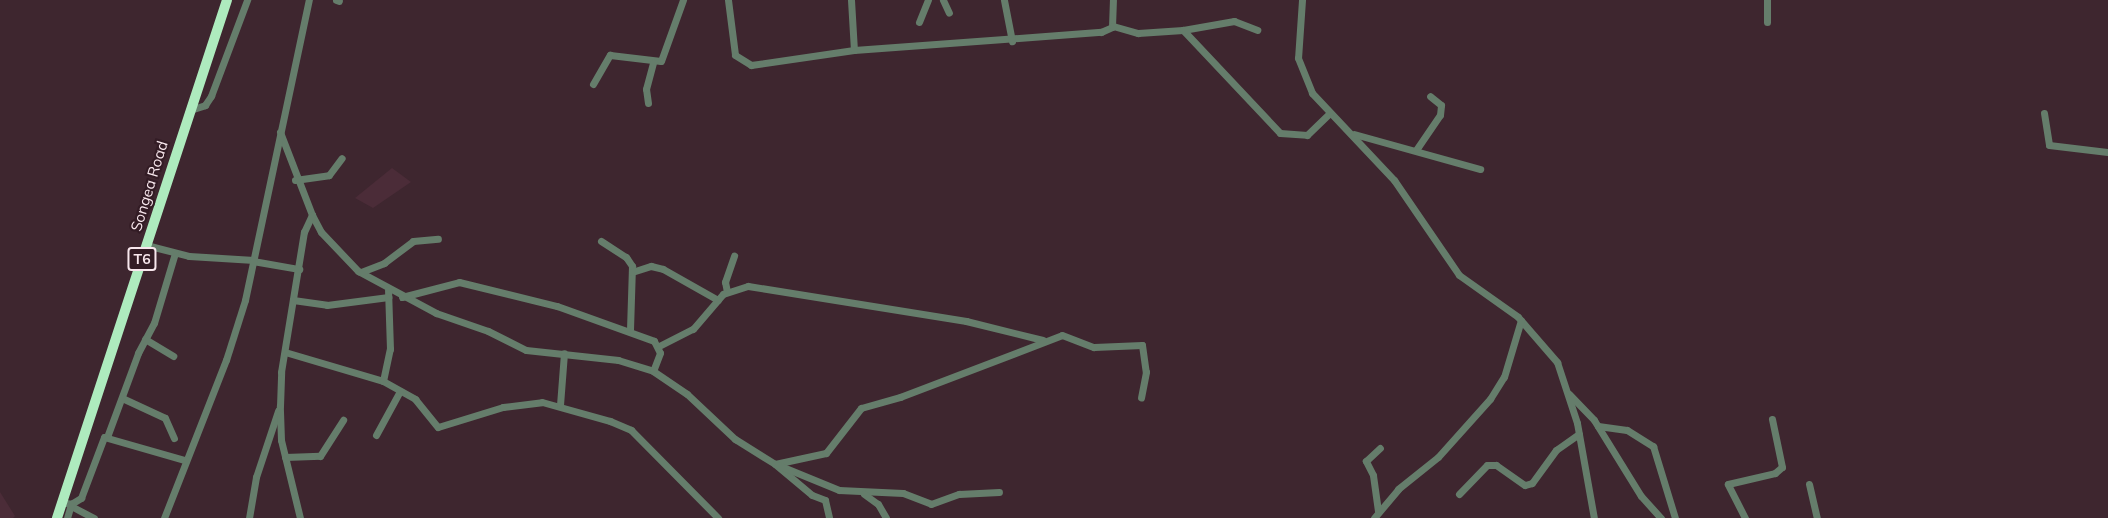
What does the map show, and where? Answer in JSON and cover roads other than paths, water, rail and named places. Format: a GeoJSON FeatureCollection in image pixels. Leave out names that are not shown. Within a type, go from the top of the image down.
{"type":"FeatureCollection","features":[{"type":"Feature","properties":{"kind":"highway","name":"Songea Road"},"geometry":{"type":"LineString","coordinates":[[57,518],[68,504],[146,245],[227,0]]}},
{"type":"Feature","properties":{"kind":"street"},"geometry":{"type":"LineString","coordinates":[[189,110],[205,105],[211,96],[247,0]]}},
{"type":"Feature","properties":{"kind":"street"},"geometry":{"type":"LineString","coordinates":[[164,518],[226,360],[253,260],[309,0]]}},
{"type":"Feature","properties":{"kind":"street"},"geometry":{"type":"LineString","coordinates":[[593,84],[610,55],[653,63],[664,58],[683,0]]}},
{"type":"Feature","properties":{"kind":"street"},"geometry":{"type":"LineString","coordinates":[[728,0],[733,46],[743,63],[767,65],[854,50],[1101,32],[1113,26],[1138,33],[1183,30],[1234,21],[1257,30]]}},
{"type":"Feature","properties":{"kind":"street"},"geometry":{"type":"LineString","coordinates":[[851,0],[854,50]]}},
{"type":"Feature","properties":{"kind":"street"},"geometry":{"type":"LineString","coordinates":[[919,22],[928,0]]}},
{"type":"Feature","properties":{"kind":"street"},"geometry":{"type":"LineString","coordinates":[[943,0],[949,13]]}},
{"type":"Feature","properties":{"kind":"street"},"geometry":{"type":"LineString","coordinates":[[1004,0],[1012,40]]}},
{"type":"Feature","properties":{"kind":"street"},"geometry":{"type":"LineString","coordinates":[[1113,0],[1113,26]]}},
{"type":"Feature","properties":{"kind":"street"},"geometry":{"type":"LineString","coordinates":[[1302,0],[1297,44],[1300,72],[1330,113],[1354,134],[1410,202],[1459,275],[1521,320],[1557,362],[1569,394],[1579,434],[1594,518]]}},
{"type":"Feature","properties":{"kind":"street"},"geometry":{"type":"LineString","coordinates":[[1767,0],[1767,22]]}},
{"type":"Feature","properties":{"kind":"street"},"geometry":{"type":"LineString","coordinates":[[1183,30],[1280,133],[1308,135],[1330,113]]}},
{"type":"Feature","properties":{"kind":"street"},"geometry":{"type":"LineString","coordinates":[[648,103],[646,89],[653,63]]}},
{"type":"Feature","properties":{"kind":"street"},"geometry":{"type":"LineString","coordinates":[[1416,150],[1440,115],[1441,105],[1430,96]]}},
{"type":"Feature","properties":{"kind":"street"},"geometry":{"type":"LineString","coordinates":[[2044,113],[2049,145],[2108,152]]}},
{"type":"Feature","properties":{"kind":"street"},"geometry":{"type":"LineString","coordinates":[[280,132],[295,180],[321,232],[361,272],[388,294],[402,297],[526,350],[618,360],[653,371],[687,394],[735,439],[775,464],[802,488],[825,500],[829,518]]}},
{"type":"Feature","properties":{"kind":"street"},"geometry":{"type":"LineString","coordinates":[[1354,134],[1480,169]]}},
{"type":"Feature","properties":{"kind":"street"},"geometry":{"type":"LineString","coordinates":[[295,180],[329,175],[342,158]]}},
{"type":"Feature","properties":{"kind":"street"},"geometry":{"type":"LineString","coordinates":[[300,518],[285,457],[280,406],[285,352],[304,232],[312,215]]}},
{"type":"Feature","properties":{"kind":"street"},"geometry":{"type":"LineString","coordinates":[[361,272],[384,263],[413,241],[438,239]]}},
{"type":"Feature","properties":{"kind":"street"},"geometry":{"type":"LineString","coordinates":[[601,241],[626,257],[632,272],[630,330]]}},
{"type":"Feature","properties":{"kind":"street"},"geometry":{"type":"LineString","coordinates":[[146,245],[175,253],[253,260],[299,268]]}},
{"type":"Feature","properties":{"kind":"street"},"geometry":{"type":"LineString","coordinates":[[107,437],[154,323],[175,253]]}},
{"type":"Feature","properties":{"kind":"street"},"geometry":{"type":"LineString","coordinates":[[727,292],[725,282],[734,256]]}},
{"type":"Feature","properties":{"kind":"street"},"geometry":{"type":"LineString","coordinates":[[632,272],[651,266],[663,269],[718,300]]}},
{"type":"Feature","properties":{"kind":"street"},"geometry":{"type":"LineString","coordinates":[[402,297],[450,282],[473,284],[557,306],[630,330],[659,346]]}},
{"type":"Feature","properties":{"kind":"street"},"geometry":{"type":"LineString","coordinates":[[653,371],[659,346],[693,328],[727,292],[748,286],[966,321],[1043,341]]}},
{"type":"Feature","properties":{"kind":"street"},"geometry":{"type":"LineString","coordinates":[[293,300],[318,305],[353,304],[388,294]]}},
{"type":"Feature","properties":{"kind":"street"},"geometry":{"type":"LineString","coordinates":[[383,381],[390,349],[388,294]]}},
{"type":"Feature","properties":{"kind":"street"},"geometry":{"type":"LineString","coordinates":[[1376,515],[1398,489],[1438,457],[1490,399],[1504,376],[1521,320]]}},
{"type":"Feature","properties":{"kind":"street"},"geometry":{"type":"LineString","coordinates":[[775,464],[826,453],[861,408],[900,397],[1062,335],[1094,347],[1142,345],[1146,372],[1141,398]]}},
{"type":"Feature","properties":{"kind":"street"},"geometry":{"type":"LineString","coordinates":[[146,339],[173,356]]}},
{"type":"Feature","properties":{"kind":"street"},"geometry":{"type":"LineString","coordinates":[[285,352],[383,381],[415,399],[435,425],[442,427],[503,407],[542,402],[560,405],[631,430],[718,518]]}},
{"type":"Feature","properties":{"kind":"street"},"geometry":{"type":"LineString","coordinates":[[560,405],[564,353]]}},
{"type":"Feature","properties":{"kind":"street"},"geometry":{"type":"LineString","coordinates":[[376,435],[400,391]]}},
{"type":"Feature","properties":{"kind":"street"},"geometry":{"type":"LineString","coordinates":[[1569,394],[1598,426],[1639,494],[1661,518]]}},
{"type":"Feature","properties":{"kind":"street"},"geometry":{"type":"LineString","coordinates":[[122,398],[165,418],[174,438]]}},
{"type":"Feature","properties":{"kind":"street"},"geometry":{"type":"LineString","coordinates":[[249,518],[256,477],[280,406]]}},
{"type":"Feature","properties":{"kind":"street"},"geometry":{"type":"LineString","coordinates":[[1745,518],[1728,484],[1775,473],[1782,467],[1772,419]]}},
{"type":"Feature","properties":{"kind":"street"},"geometry":{"type":"LineString","coordinates":[[285,457],[320,456],[343,420]]}},
{"type":"Feature","properties":{"kind":"street"},"geometry":{"type":"LineString","coordinates":[[1598,426],[1627,430],[1653,446],[1675,518]]}},
{"type":"Feature","properties":{"kind":"street"},"geometry":{"type":"LineString","coordinates":[[1459,494],[1487,465],[1496,465],[1525,485],[1532,483],[1556,450],[1579,434]]}},
{"type":"Feature","properties":{"kind":"street"},"geometry":{"type":"LineString","coordinates":[[68,504],[81,498],[100,440],[107,437],[185,460]]}},
{"type":"Feature","properties":{"kind":"street"},"geometry":{"type":"LineString","coordinates":[[1376,515],[1373,475],[1366,461],[1380,448]]}},
{"type":"Feature","properties":{"kind":"street"},"geometry":{"type":"LineString","coordinates":[[775,464],[839,490],[862,493],[903,493],[931,504],[959,494],[999,492]]}},
{"type":"Feature","properties":{"kind":"street"},"geometry":{"type":"LineString","coordinates":[[1809,484],[1817,518]]}},
{"type":"Feature","properties":{"kind":"street"},"geometry":{"type":"LineString","coordinates":[[862,493],[878,504],[886,518]]}},
{"type":"Feature","properties":{"kind":"street"},"geometry":{"type":"LineString","coordinates":[[67,518],[68,504]]}},
{"type":"Feature","properties":{"kind":"street"},"geometry":{"type":"LineString","coordinates":[[68,504],[94,518]]}}]}
